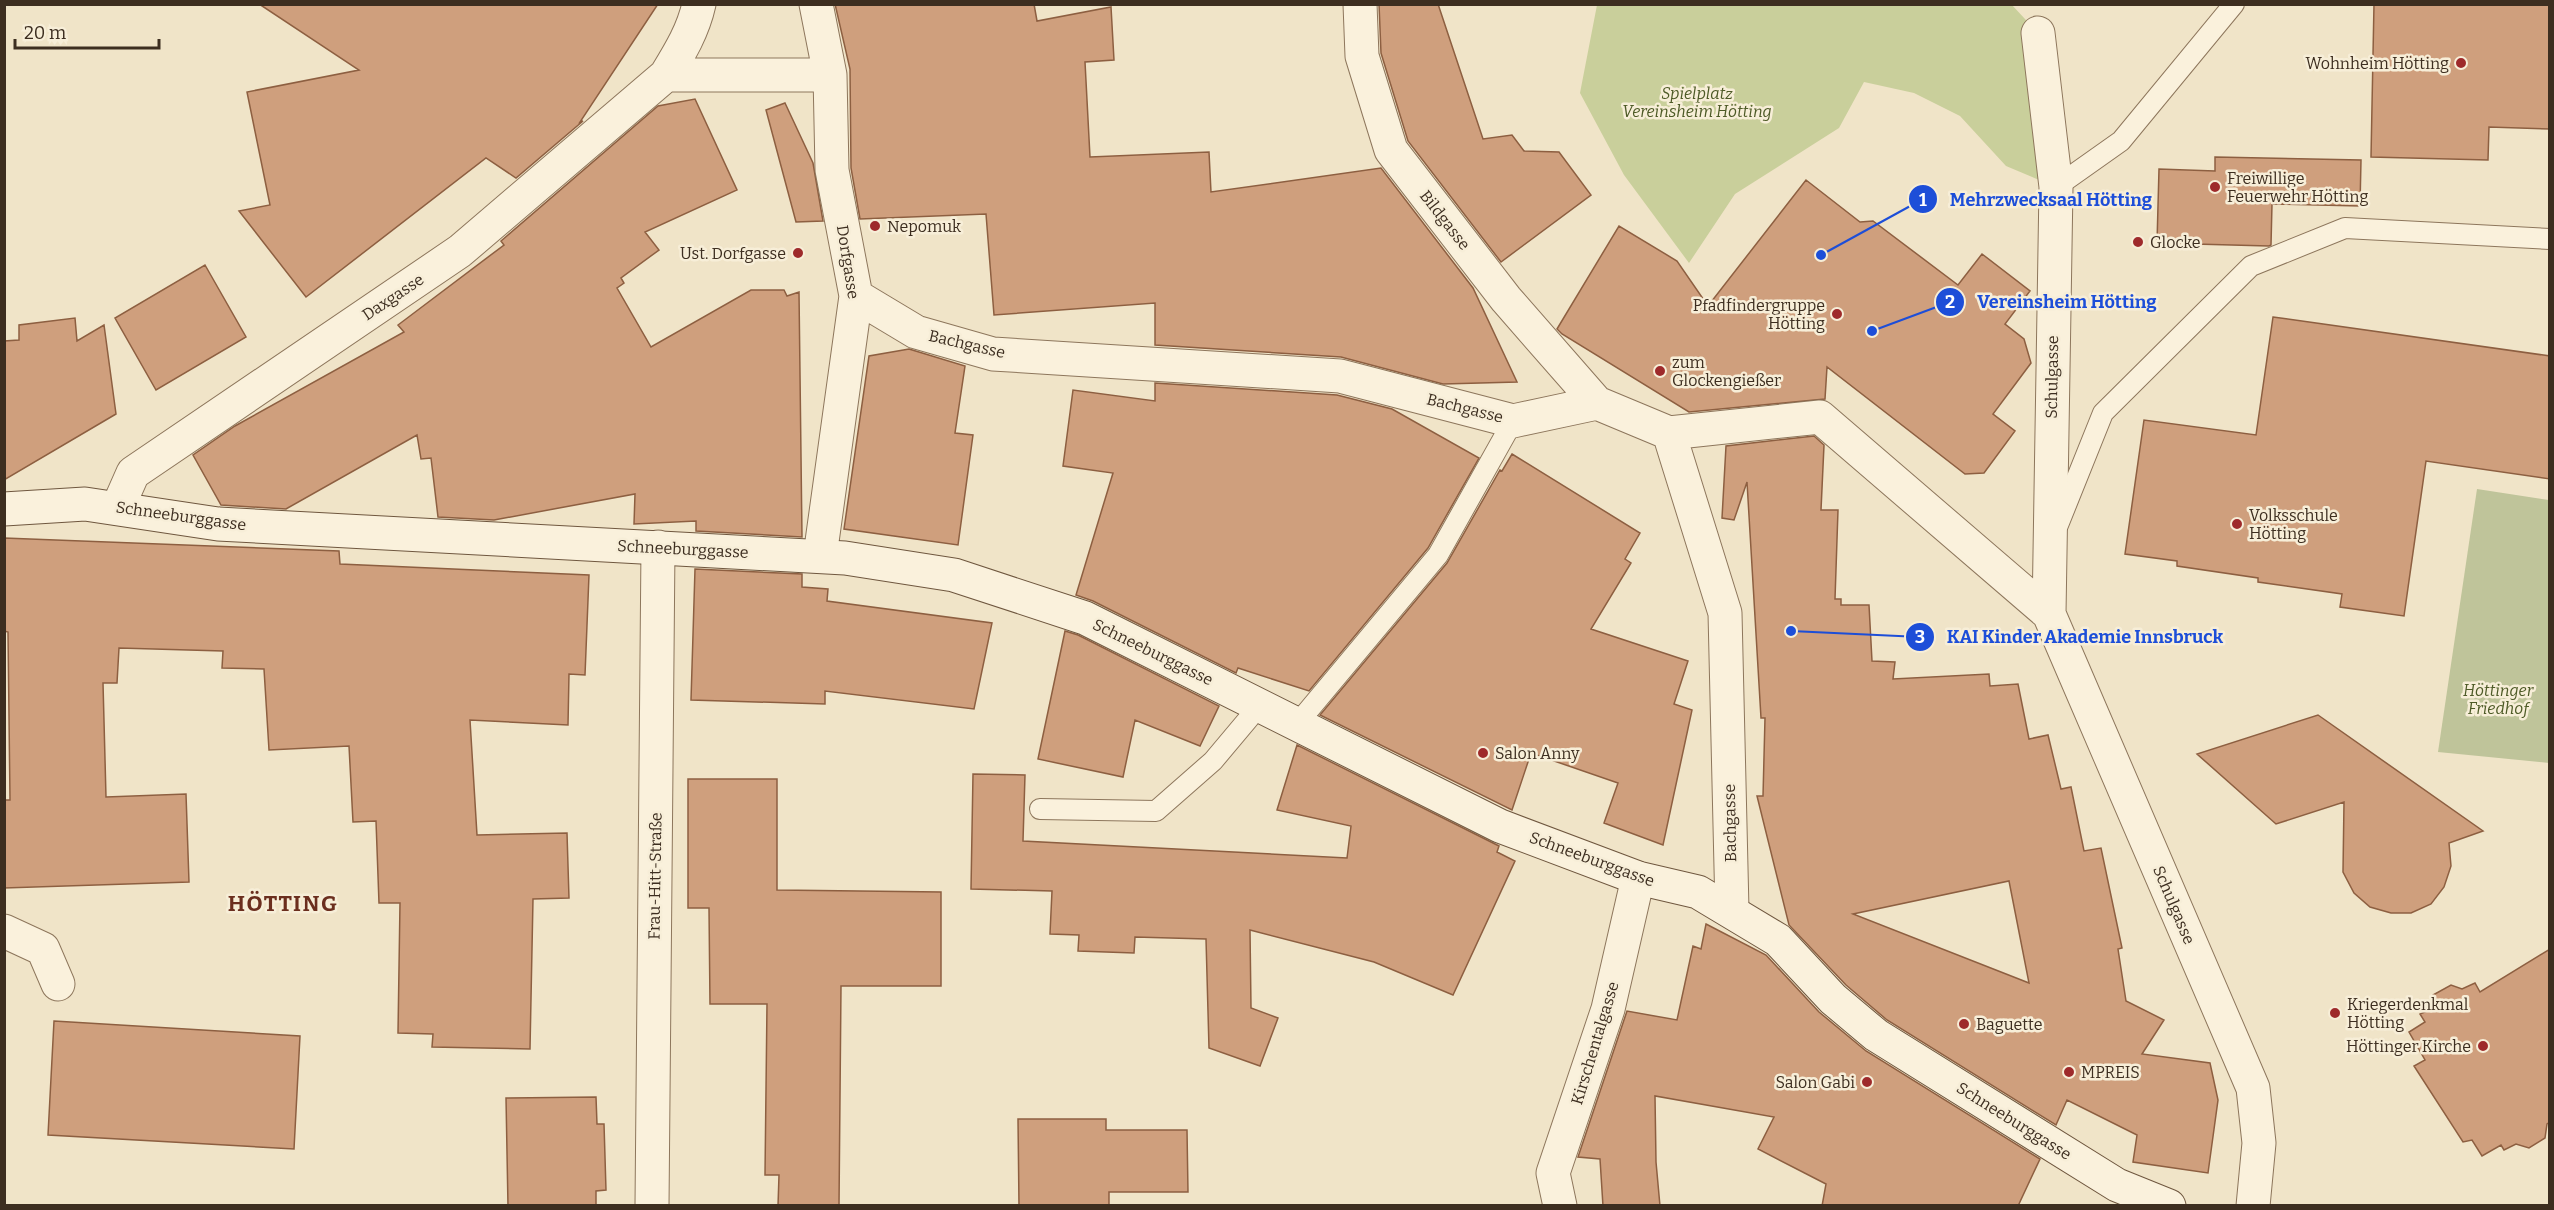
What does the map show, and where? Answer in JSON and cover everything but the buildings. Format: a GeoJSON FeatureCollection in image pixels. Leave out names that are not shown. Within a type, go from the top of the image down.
{"type":"FeatureCollection","features":[{"type":"Feature","properties":{"kind":"street","name":"Daxgasse"},"geometry":{"type":"LineString","coordinates":[[118,507],[133,473],[460,251],[666,75],[686,43],[696,19],[699,4]]}},
{"type":"Feature","properties":{"kind":"street","name":"Dorfgasse"},"geometry":{"type":"LineString","coordinates":[[816,4],[830,75],[832,171],[856,296],[820,556]]}},
{"type":"Feature","properties":{"kind":"street","name":"Bildgasse"},"geometry":{"type":"LineString","coordinates":[[1360,4],[1362,56],[1391,150],[1506,298],[1597,403]]}},
{"type":"Feature","properties":{"kind":"street","name":"Schulgasse"},"geometry":{"type":"LineString","coordinates":[[2038,33],[2056,187],[2048,550],[2049,614],[2253,1088],[2259,1143],[2253,1206]]}},
{"type":"Feature","properties":{"kind":"street"},"geometry":{"type":"LineString","coordinates":[[666,75],[830,75]]}},
{"type":"Feature","properties":{"kind":"street","name":"Bachgasse"},"geometry":{"type":"LineString","coordinates":[[856,296],[916,332],[993,354],[1340,376],[1513,421],[1597,403]]}},
{"type":"Feature","properties":{"kind":"street"},"geometry":{"type":"LineString","coordinates":[[1597,403],[1669,433]]}},
{"type":"Feature","properties":{"kind":"street","name":"Schulgasse"},"geometry":{"type":"LineString","coordinates":[[1669,433],[1820,417],[2049,614]]}},
{"type":"Feature","properties":{"kind":"street","name":"Bachgasse"},"geometry":{"type":"LineString","coordinates":[[1669,433],[1725,613],[1732,910]]}},
{"type":"Feature","properties":{"kind":"street","name":"Schneeburggasse"},"geometry":{"type":"LineString","coordinates":[[4,509],[85,504],[118,507],[218,524],[820,556],[954,575],[1085,618],[1500,826],[1638,878],[1698,892],[1732,910],[1778,940],[1833,999],[1876,1035],[2117,1185],[2169,1206]]}},
{"type":"Feature","properties":{"kind":"street","name":"Frau-Hitt-Straße"},"geometry":{"type":"LineString","coordinates":[[652,1206],[658,547]]}},
{"type":"Feature","properties":{"kind":"street","name":"Kirschentalgasse"},"geometry":{"type":"LineString","coordinates":[[1560,1206],[1553,1173],[1608,1009],[1638,878]]}},
{"type":"Feature","properties":{"kind":"street"},"geometry":{"type":"LineString","coordinates":[[4,932],[44,948],[58,984]]}},
{"type":"Feature","properties":{"kind":"lane"},"geometry":{"type":"LineString","coordinates":[[2056,187],[2121,141],[2234,4]]}},
{"type":"Feature","properties":{"kind":"lane"},"geometry":{"type":"LineString","coordinates":[[2048,550],[2103,413],[2251,266],[2345,228],[2550,239]]}},
{"type":"Feature","properties":{"kind":"lane"},"geometry":{"type":"LineString","coordinates":[[1297,724],[1438,555],[1513,421]]}},
{"type":"Feature","properties":{"kind":"lane"},"geometry":{"type":"LineString","coordinates":[[1040,809],[1156,811],[1213,761],[1260,705]]}},
{"type":"Feature","properties":{"kind":"green space","name":"Spielplatz Vereinsheim Hötting"},"geometry":{"type":"Polygon","coordinates":[[[1597,5],[2012,5],[2038,33],[2056,187],[2006,166],[1960,116],[1914,93],[1864,82],[1839,128],[1735,194],[1689,263],[1624,175],[1580,93],[1597,5]]]}},
{"type":"Feature","properties":{"kind":"green space","name":"Höttinger Friedhof"},"geometry":{"type":"Polygon","coordinates":[[[2477,489],[2549,500],[2549,763],[2438,752],[2477,489]]]}},
{"type":"Feature","properties":{"kind":"place","name":"Wohnheim Hötting"},"geometry":{"type":"Point","coordinates":[2461,63]}},
{"type":"Feature","properties":{"kind":"place","name":"Freiwillige Feuerwehr Hötting"},"geometry":{"type":"Point","coordinates":[2215,187]}},
{"type":"Feature","properties":{"kind":"place","name":"Nepomuk"},"geometry":{"type":"Point","coordinates":[875,226]}},
{"type":"Feature","properties":{"kind":"place","name":"Glocke"},"geometry":{"type":"Point","coordinates":[2138,242]}},
{"type":"Feature","properties":{"kind":"place","name":"Ust. Dorfgasse"},"geometry":{"type":"Point","coordinates":[798,253]}},
{"type":"Feature","properties":{"kind":"place","name":"Mehrzwecksaal Hötting"},"geometry":{"type":"Point","coordinates":[1821,255]}},
{"type":"Feature","properties":{"kind":"place","name":"Pfadfindergruppe Hötting"},"geometry":{"type":"Point","coordinates":[1837,314]}},
{"type":"Feature","properties":{"kind":"place","name":"Vereinsheim Hötting"},"geometry":{"type":"Point","coordinates":[1872,331]}},
{"type":"Feature","properties":{"kind":"place","name":"zum Glockengießer"},"geometry":{"type":"Point","coordinates":[1660,371]}},
{"type":"Feature","properties":{"kind":"place","name":"Volksschule Hötting"},"geometry":{"type":"Point","coordinates":[2237,524]}},
{"type":"Feature","properties":{"kind":"place","name":"KAI Kinder Akademie Innsbruck"},"geometry":{"type":"Point","coordinates":[1791,631]}},
{"type":"Feature","properties":{"kind":"place","name":"Salon Anny"},"geometry":{"type":"Point","coordinates":[1483,753]}},
{"type":"Feature","properties":{"kind":"place","name":"Kriegerdenkmal Hötting"},"geometry":{"type":"Point","coordinates":[2335,1013]}},
{"type":"Feature","properties":{"kind":"place","name":"Baguette"},"geometry":{"type":"Point","coordinates":[1964,1024]}},
{"type":"Feature","properties":{"kind":"place","name":"Höttinger Kirche"},"geometry":{"type":"Point","coordinates":[2483,1046]}},
{"type":"Feature","properties":{"kind":"place","name":"MPREIS"},"geometry":{"type":"Point","coordinates":[2069,1072]}},
{"type":"Feature","properties":{"kind":"place","name":"Salon Gabi"},"geometry":{"type":"Point","coordinates":[1867,1082]}},
{"type":"Feature","properties":{"kind":"district","name":"HÖTTING"},"geometry":{"type":"Point","coordinates":[283,903]}}]}
